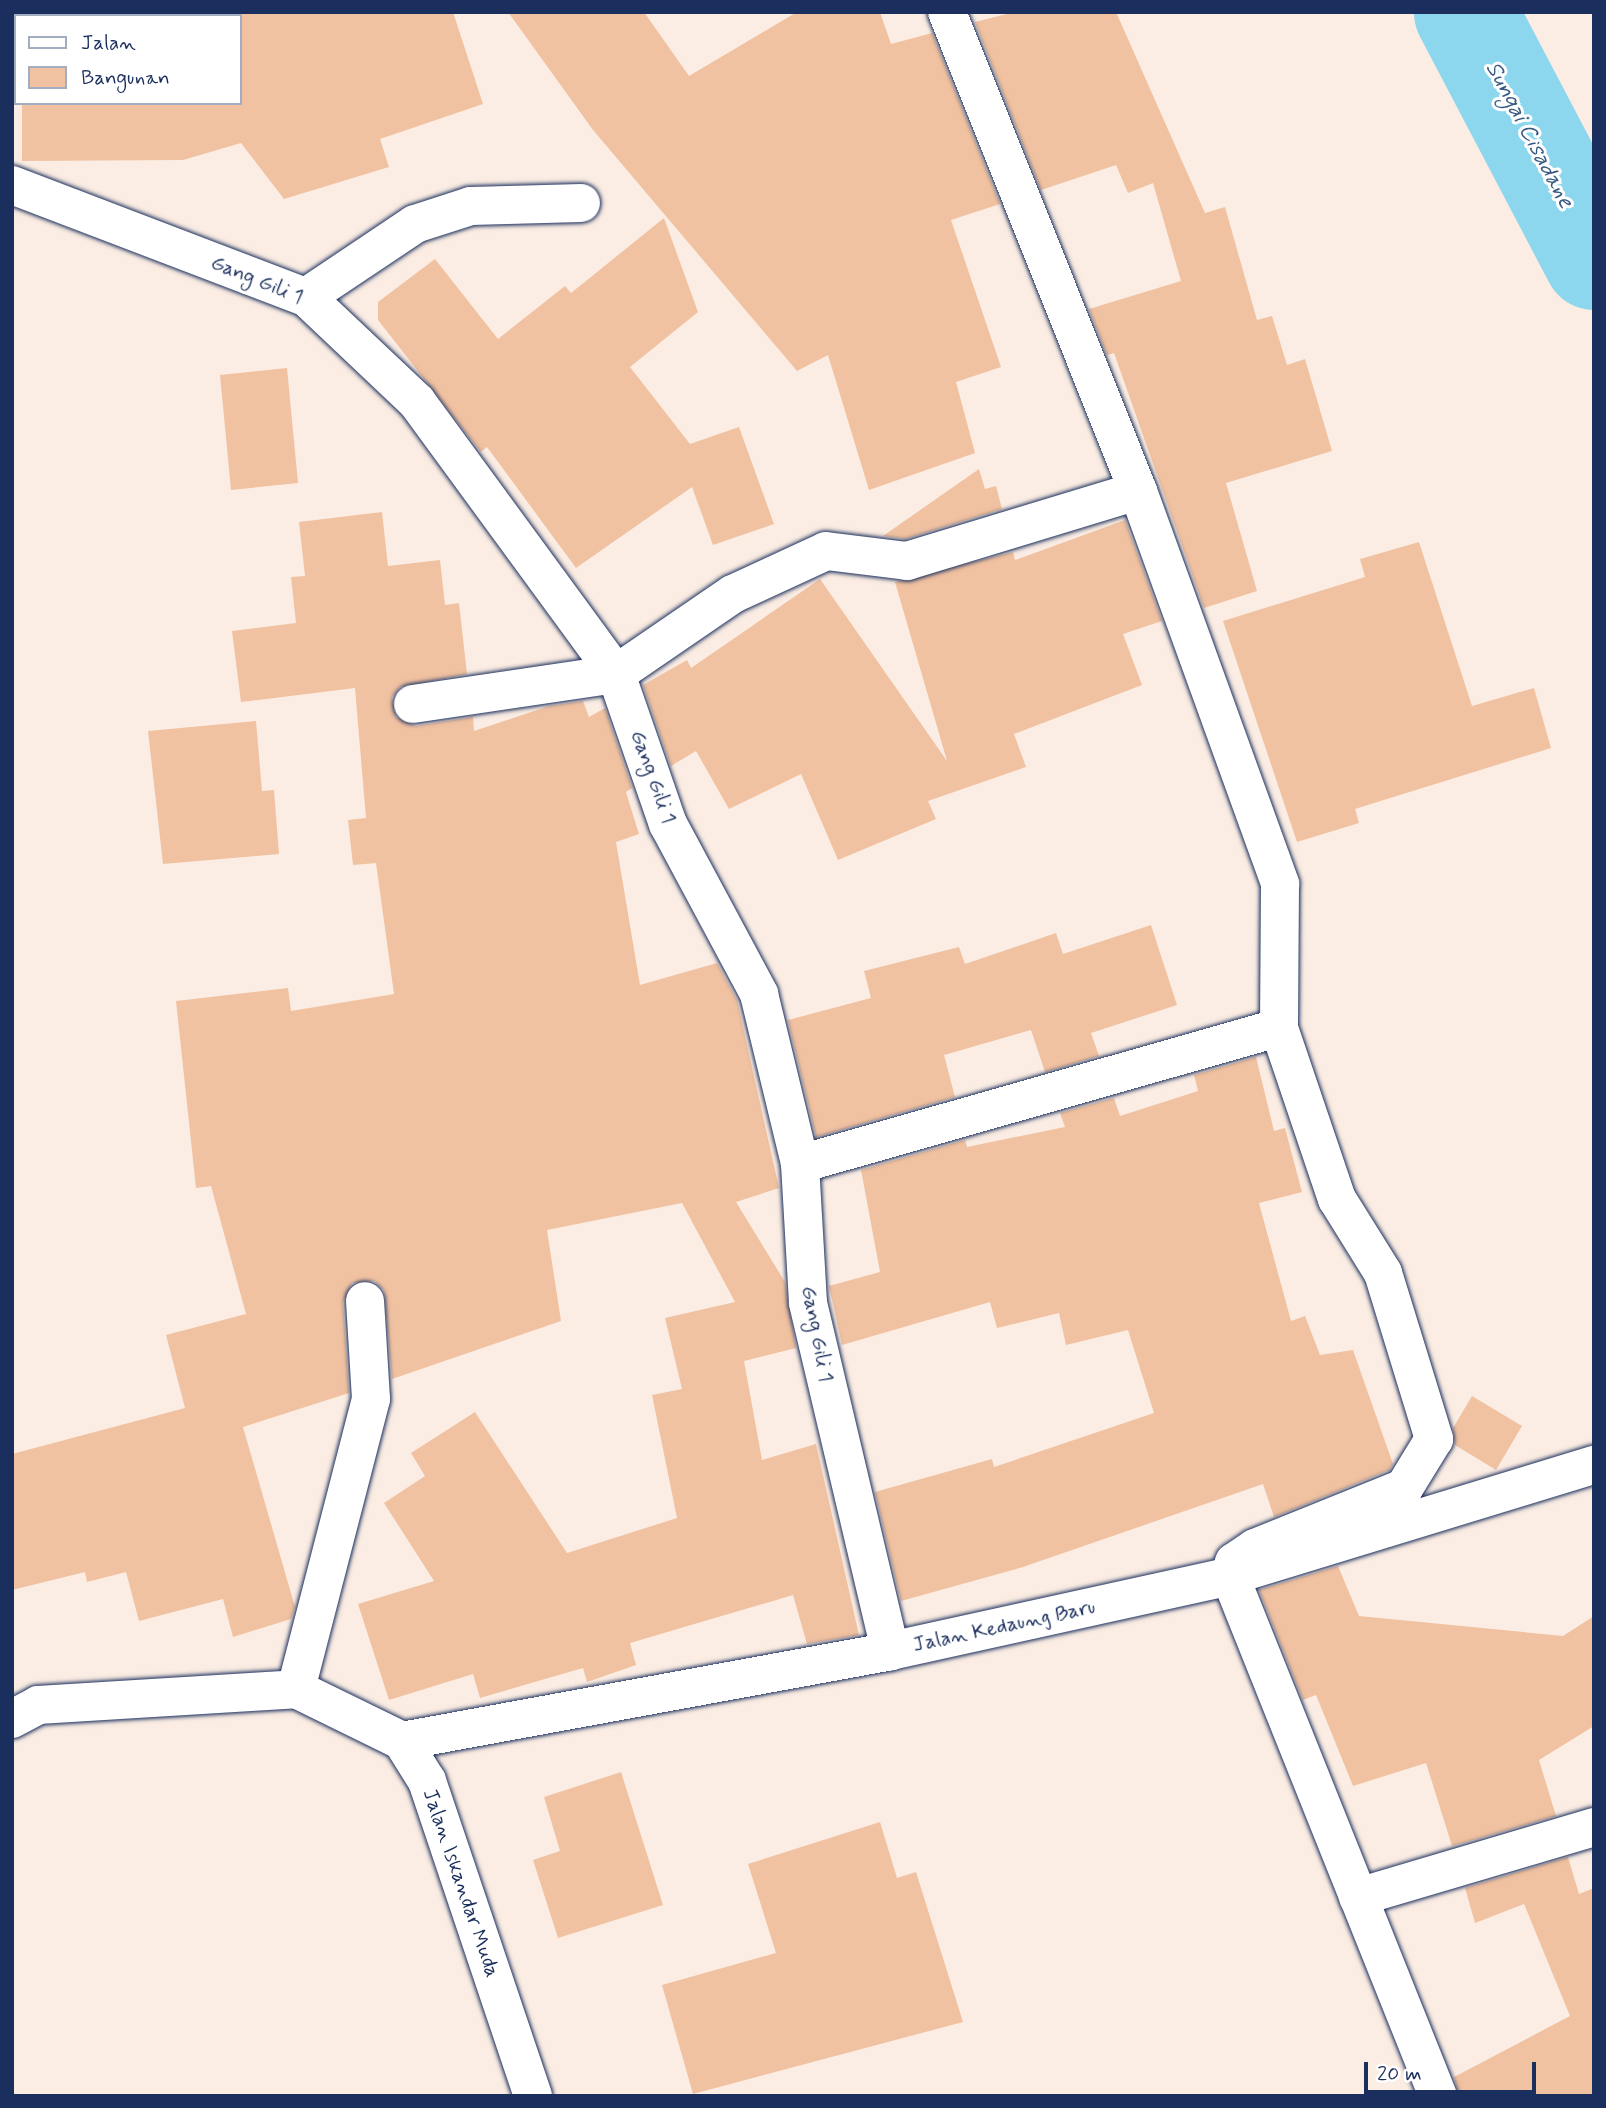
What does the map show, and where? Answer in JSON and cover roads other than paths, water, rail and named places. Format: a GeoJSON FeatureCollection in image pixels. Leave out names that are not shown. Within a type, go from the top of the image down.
{"type":"FeatureCollection","features":[{"type":"Feature","properties":{"kind":"street"},"geometry":{"type":"LineString","coordinates":[[947,12],[1138,491],[1280,884],[1279,1028],[1337,1199],[1383,1273],[1434,1439],[1404,1488],[1255,1548],[1234,1562],[1230,1576],[1438,2096]]}},
{"type":"Feature","properties":{"kind":"street","name":"Gang Gili 1"},"geometry":{"type":"LineString","coordinates":[[12,185],[306,297],[417,402],[616,674],[668,824],[759,994],[800,1164],[808,1303],[890,1651]]}},
{"type":"Feature","properties":{"kind":"street"},"geometry":{"type":"LineString","coordinates":[[306,297],[415,224],[471,206],[581,203]]}},
{"type":"Feature","properties":{"kind":"street"},"geometry":{"type":"LineString","coordinates":[[413,704],[616,674],[733,594],[826,551],[907,561],[1138,491]]}},
{"type":"Feature","properties":{"kind":"street"},"geometry":{"type":"LineString","coordinates":[[800,1164],[1279,1028]]}},
{"type":"Feature","properties":{"kind":"street"},"geometry":{"type":"LineString","coordinates":[[296,1689],[372,1399],[365,1301]]}},
{"type":"Feature","properties":{"kind":"street","name":"Jalan Kedaung Baru"},"geometry":{"type":"LineString","coordinates":[[402,1741],[890,1651],[1230,1576],[1594,1465]]}},
{"type":"Feature","properties":{"kind":"street"},"geometry":{"type":"LineString","coordinates":[[12,1719],[38,1705],[296,1689],[402,1741]]}},
{"type":"Feature","properties":{"kind":"street","name":"Jalan Iskandar Muda"},"geometry":{"type":"LineString","coordinates":[[402,1741],[427,1781],[533,2096]]}},
{"type":"Feature","properties":{"kind":"street"},"geometry":{"type":"LineString","coordinates":[[1358,1897],[1594,1827]]}},
{"type":"Feature","properties":{"kind":"waterway","name":"Sungai Cisadane"},"geometry":{"type":"LineString","coordinates":[[1465,12],[1594,258]]}}]}
